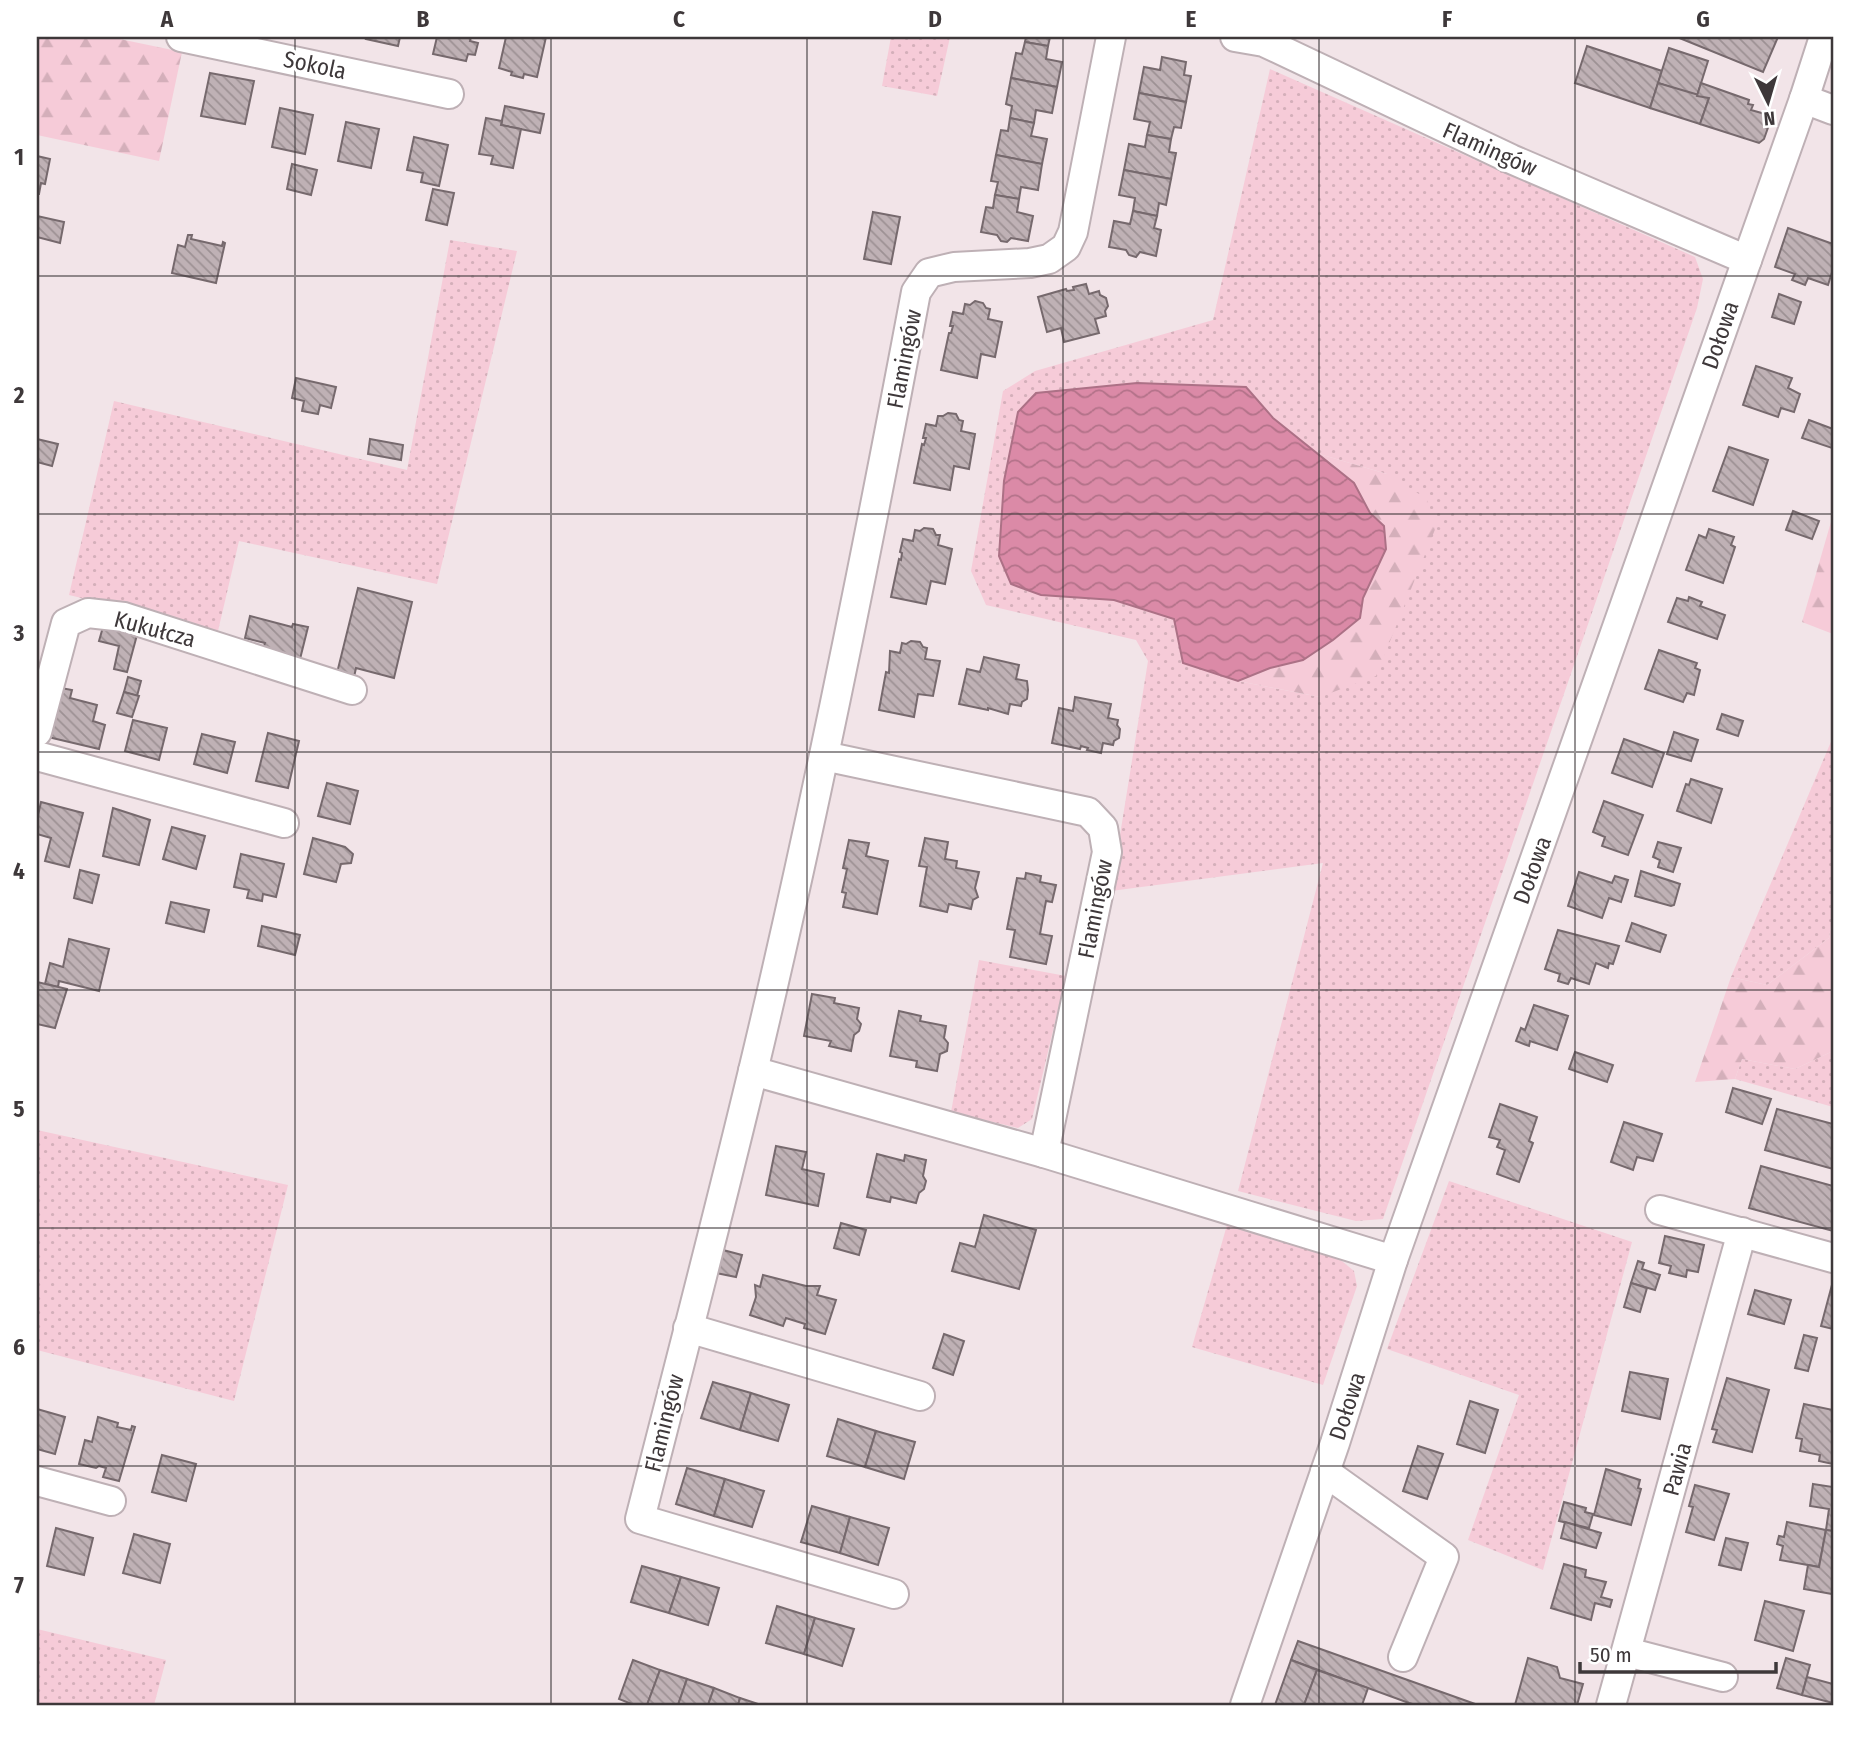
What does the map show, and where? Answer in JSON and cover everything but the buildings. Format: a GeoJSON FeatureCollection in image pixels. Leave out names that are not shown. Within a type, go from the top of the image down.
{"type":"FeatureCollection","features":[{"type":"Feature","properties":{"kind":"street","name":"Sokola"},"geometry":{"type":"LineString","coordinates":[[181,37],[449,94]]}},
{"type":"Feature","properties":{"kind":"street","name":"Flamingów"},"geometry":{"type":"LineString","coordinates":[[894,1594],[640,1519],[753,1071],[824,756],[881,480],[916,292],[929,273],[954,267],[1030,263],[1049,259],[1066,247],[1073,232],[1111,37]]}},
{"type":"Feature","properties":{"kind":"street","name":"Flamingów"},"geometry":{"type":"LineString","coordinates":[[1235,37],[1264,42],[1511,159],[1747,260]]}},
{"type":"Feature","properties":{"kind":"street","name":"Dołowa"},"geometry":{"type":"LineString","coordinates":[[1245,1705],[1325,1472],[1393,1260],[1824,37]]}},
{"type":"Feature","properties":{"kind":"street"},"geometry":{"type":"LineString","coordinates":[[1804,99],[1833,110]]}},
{"type":"Feature","properties":{"kind":"street","name":"Kukułcza"},"geometry":{"type":"LineString","coordinates":[[37,732],[66,624],[88,613],[124,617],[352,690]]}},
{"type":"Feature","properties":{"kind":"street"},"geometry":{"type":"LineString","coordinates":[[37,756],[284,823]]}},
{"type":"Feature","properties":{"kind":"street","name":"Flamingów"},"geometry":{"type":"LineString","coordinates":[[824,756],[1088,812],[1103,828],[1107,852],[1044,1153]]}},
{"type":"Feature","properties":{"kind":"street"},"geometry":{"type":"LineString","coordinates":[[753,1071],[1044,1153],[1393,1260]]}},
{"type":"Feature","properties":{"kind":"street"},"geometry":{"type":"LineString","coordinates":[[1660,1210],[1833,1258]]}},
{"type":"Feature","properties":{"kind":"street","name":"Pawia"},"geometry":{"type":"LineString","coordinates":[[1611,1705],[1742,1233]]}},
{"type":"Feature","properties":{"kind":"street"},"geometry":{"type":"LineString","coordinates":[[688,1328],[920,1396]]}},
{"type":"Feature","properties":{"kind":"street"},"geometry":{"type":"LineString","coordinates":[[1325,1472],[1444,1557],[1403,1657]]}},
{"type":"Feature","properties":{"kind":"street"},"geometry":{"type":"LineString","coordinates":[[37,1481],[111,1501]]}},
{"type":"Feature","properties":{"kind":"street"},"geometry":{"type":"LineString","coordinates":[[1627,1652],[1723,1677]]}},
{"type":"Feature","properties":{"kind":"green space"},"geometry":{"type":"Polygon","coordinates":[[[37,37],[110,37],[182,52],[159,161],[37,135],[37,37]]]}},
{"type":"Feature","properties":{"kind":"green space"},"geometry":{"type":"Polygon","coordinates":[[[891,37],[950,37],[937,96],[882,86],[891,37]]]}},
{"type":"Feature","properties":{"kind":"green space"},"geometry":{"type":"Polygon","coordinates":[[[1270,69],[1695,257],[1703,279],[1697,308],[1383,1219],[1356,1221],[1238,1191],[1323,863],[1111,891],[1148,661],[1136,640],[986,605],[971,571],[1003,391],[1035,371],[1213,320],[1270,69]],[[1137,383],[1035,393],[1041,595],[1114,600],[1174,619],[1183,663],[1238,681],[1320,697],[1387,474],[1316,453],[1273,418],[1246,387],[1137,383]]]}},
{"type":"Feature","properties":{"kind":"green space"},"geometry":{"type":"Polygon","coordinates":[[[450,240],[517,251],[437,584],[239,541],[218,631],[69,595],[114,401],[407,470],[450,240]]]}},
{"type":"Feature","properties":{"kind":"green space"},"geometry":{"type":"Polygon","coordinates":[[[1316,453],[1387,474],[1427,499],[1436,527],[1376,676],[1320,697],[1238,681],[1303,659],[1333,640],[1359,618],[1363,598],[1386,549],[1384,526],[1370,513],[1354,483],[1316,453]]]}},
{"type":"Feature","properties":{"kind":"green space"},"geometry":{"type":"Polygon","coordinates":[[[1833,515],[1833,634],[1802,622],[1833,515]]]}},
{"type":"Feature","properties":{"kind":"green space"},"geometry":{"type":"Polygon","coordinates":[[[1833,737],[1833,913],[1829,938],[1767,985],[1731,977],[1833,737]]]}},
{"type":"Feature","properties":{"kind":"green space"},"geometry":{"type":"Polygon","coordinates":[[[1833,913],[1833,1051],[1795,1069],[1742,1059],[1735,1079],[1695,1082],[1731,977],[1767,985],[1829,938],[1833,913]]]}},
{"type":"Feature","properties":{"kind":"green space"},"geometry":{"type":"Polygon","coordinates":[[[979,960],[1066,976],[1032,1119],[1018,1128],[951,1112],[979,960]]]}},
{"type":"Feature","properties":{"kind":"green space"},"geometry":{"type":"Polygon","coordinates":[[[1833,1051],[1833,1107],[1735,1079],[1742,1059],[1795,1069],[1833,1051]]]}},
{"type":"Feature","properties":{"kind":"green space"},"geometry":{"type":"Polygon","coordinates":[[[37,1130],[288,1185],[234,1401],[37,1350],[37,1130]]]}},
{"type":"Feature","properties":{"kind":"green space"},"geometry":{"type":"Polygon","coordinates":[[[1449,1181],[1632,1242],[1543,1570],[1468,1540],[1519,1395],[1387,1349],[1449,1181]]]}},
{"type":"Feature","properties":{"kind":"green space"},"geometry":{"type":"Polygon","coordinates":[[[1227,1225],[1337,1257],[1354,1271],[1357,1286],[1323,1385],[1192,1347],[1227,1225]]]}},
{"type":"Feature","properties":{"kind":"green space"},"geometry":{"type":"Polygon","coordinates":[[[37,1629],[166,1660],[154,1705],[37,1705],[37,1629]]]}},
{"type":"Feature","properties":{"kind":"water"},"geometry":{"type":"Polygon","coordinates":[[[1137,383],[1246,387],[1273,418],[1354,483],[1370,513],[1384,526],[1386,549],[1363,598],[1360,618],[1303,660],[1270,668],[1238,681],[1183,663],[1174,619],[1114,600],[1041,595],[1011,584],[999,556],[1004,481],[1018,412],[1036,393],[1137,383]]]}}]}
